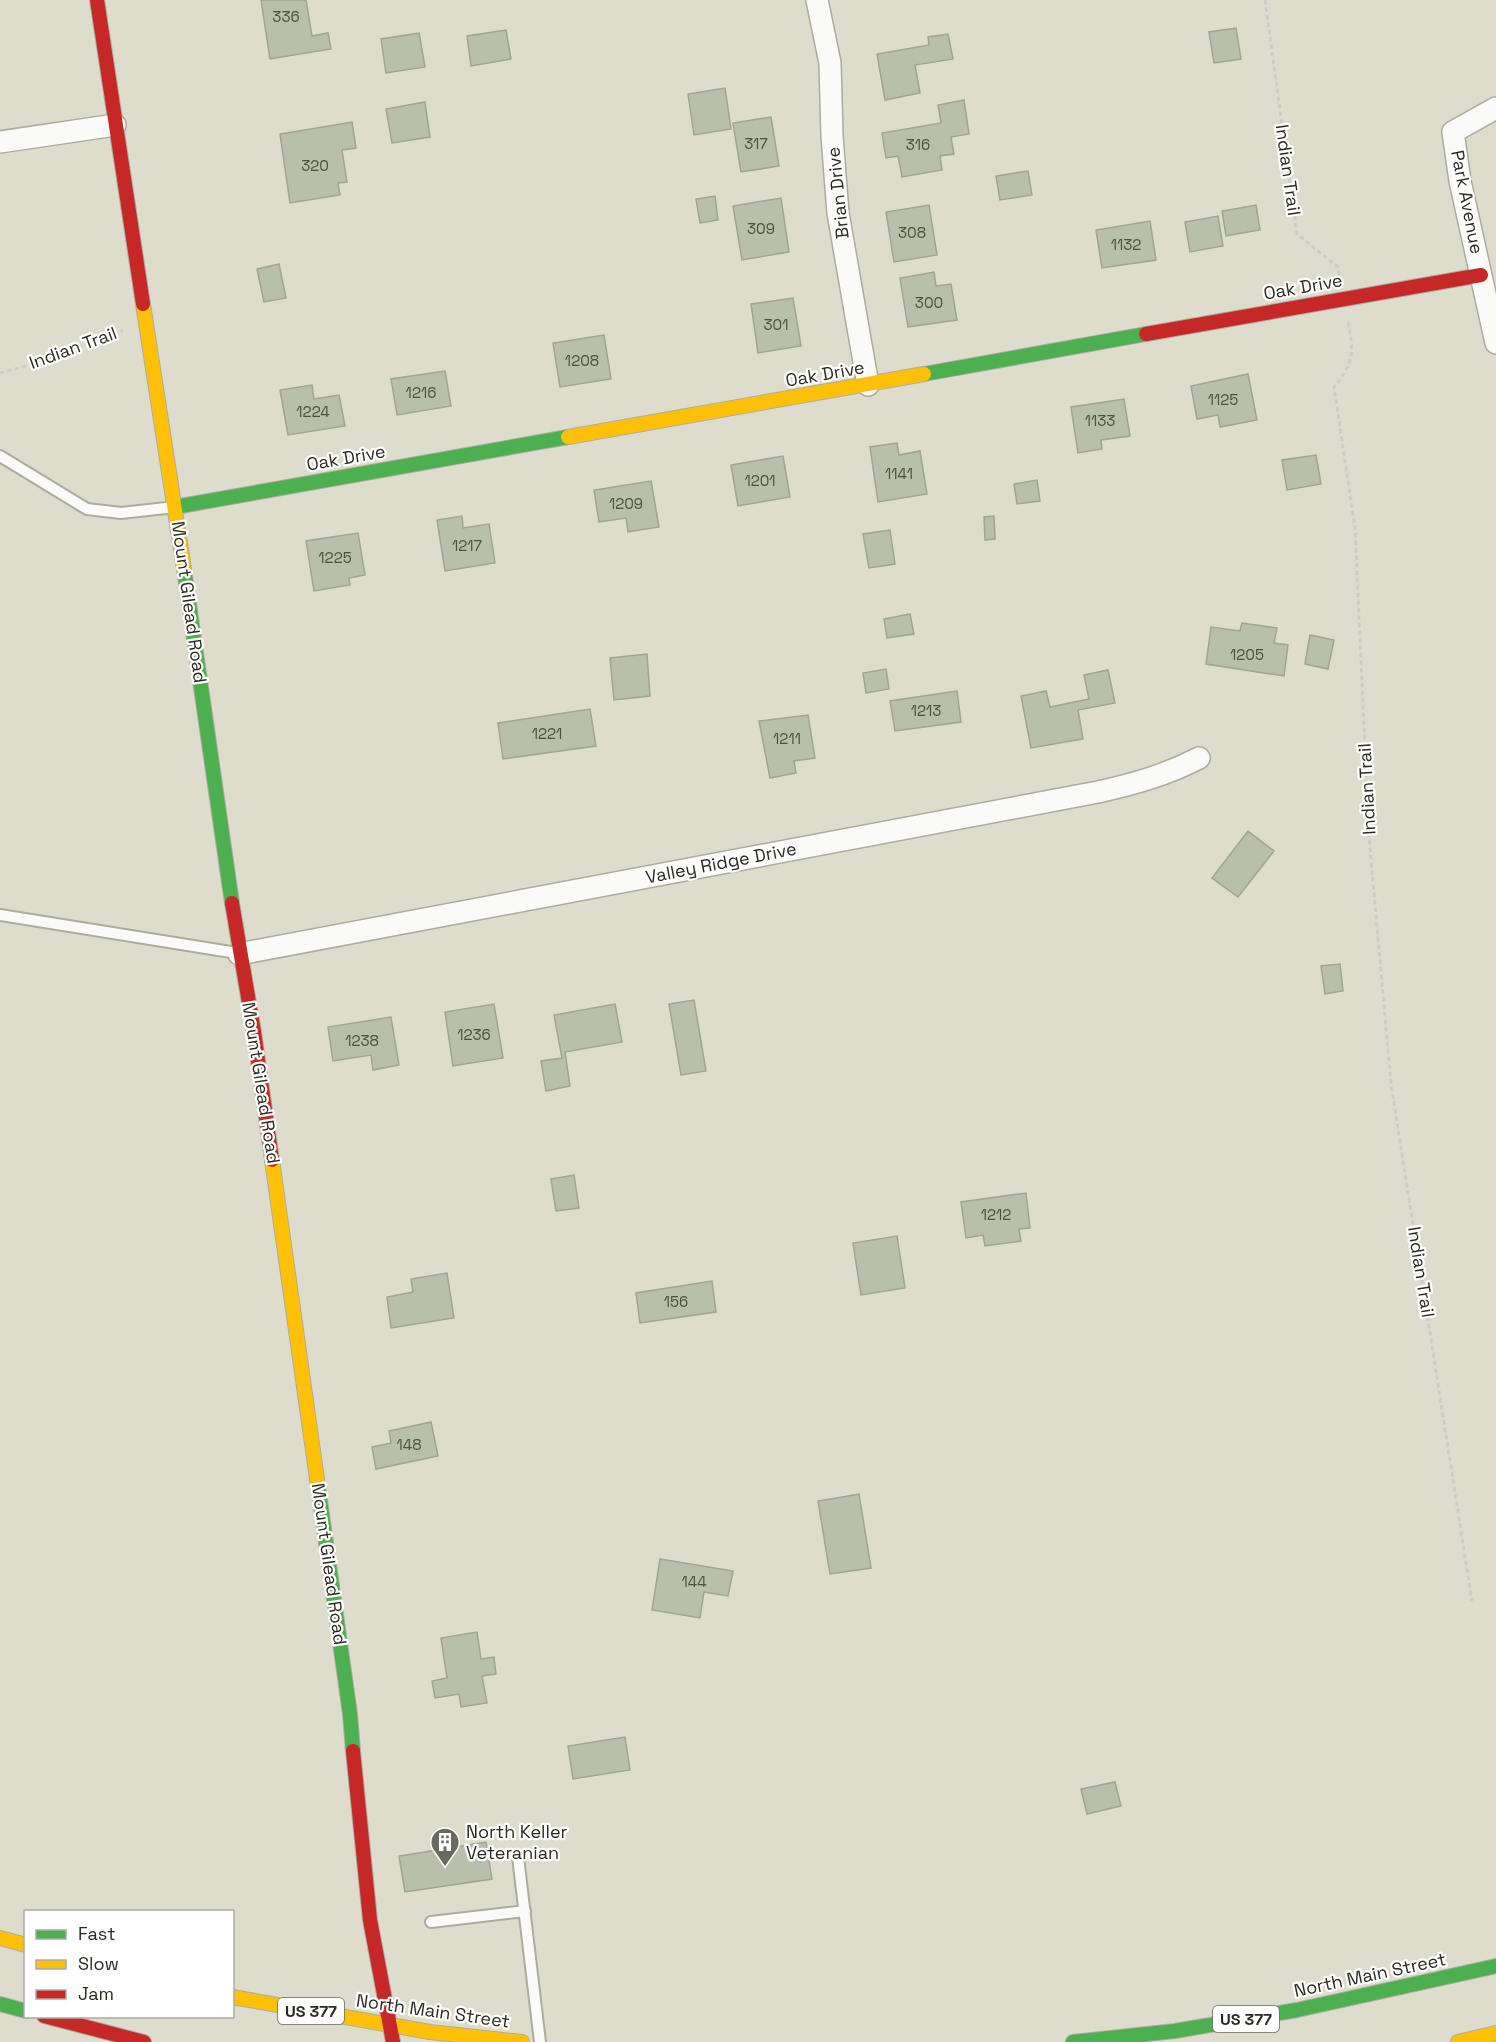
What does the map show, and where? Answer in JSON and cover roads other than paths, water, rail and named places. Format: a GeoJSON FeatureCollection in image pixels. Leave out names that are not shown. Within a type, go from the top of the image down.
{"type":"FeatureCollection","features":[{"type":"Feature","properties":{"kind":"main road","name":"Mount Gilead Road"},"geometry":{"type":"LineString","coordinates":[[97,0],[175,507],[239,954],[254,1032],[350,1714],[358,1820],[375,1950],[393,2042]]}},
{"type":"Feature","properties":{"kind":"main road","name":"Oak Drive"},"geometry":{"type":"LineString","coordinates":[[175,507],[1481,275]]}},
{"type":"Feature","properties":{"kind":"main road"},"geometry":{"type":"LineString","coordinates":[[0,1938],[24,1944]]}},
{"type":"Feature","properties":{"kind":"main road","name":"North Main Street"},"geometry":{"type":"LineString","coordinates":[[1074,2042],[1175,2031],[1297,2010],[1496,1966]]}},
{"type":"Feature","properties":{"kind":"main road","name":"North Main Street"},"geometry":{"type":"LineString","coordinates":[[234,1997],[430,2032],[522,2042]]}},
{"type":"Feature","properties":{"kind":"main road"},"geometry":{"type":"LineString","coordinates":[[0,2004],[24,2010]]}},
{"type":"Feature","properties":{"kind":"main road"},"geometry":{"type":"LineString","coordinates":[[52,2018],[144,2042]]}},
{"type":"Feature","properties":{"kind":"main road"},"geometry":{"type":"LineString","coordinates":[[1458,2042],[1496,2032]]}},
{"type":"Feature","properties":{"kind":"street","name":"Brian Drive"},"geometry":{"type":"LineString","coordinates":[[817,0],[830,63],[832,136],[838,213],[868,385]]}},
{"type":"Feature","properties":{"kind":"street","name":"Park Avenue"},"geometry":{"type":"LineString","coordinates":[[1496,108],[1453,132],[1460,181],[1496,343]]}},
{"type":"Feature","properties":{"kind":"street"},"geometry":{"type":"LineString","coordinates":[[0,142],[115,125]]}},
{"type":"Feature","properties":{"kind":"street","name":"Valley Ridge Drive"},"geometry":{"type":"LineString","coordinates":[[239,954],[1098,792],[1141,783],[1199,758]]}},
{"type":"Feature","properties":{"kind":"lane"},"geometry":{"type":"LineString","coordinates":[[0,456],[87,509],[121,513],[175,507]]}},
{"type":"Feature","properties":{"kind":"lane"},"geometry":{"type":"LineString","coordinates":[[0,915],[239,954]]}},
{"type":"Feature","properties":{"kind":"lane"},"geometry":{"type":"LineString","coordinates":[[518,1857],[540,2042]]}},
{"type":"Feature","properties":{"kind":"lane"},"geometry":{"type":"LineString","coordinates":[[431,1922],[525,1911]]}},
{"type":"Feature","properties":{"kind":"place","name":"North Keller Veteranian"},"geometry":{"type":"Point","coordinates":[445,1868]}}]}
